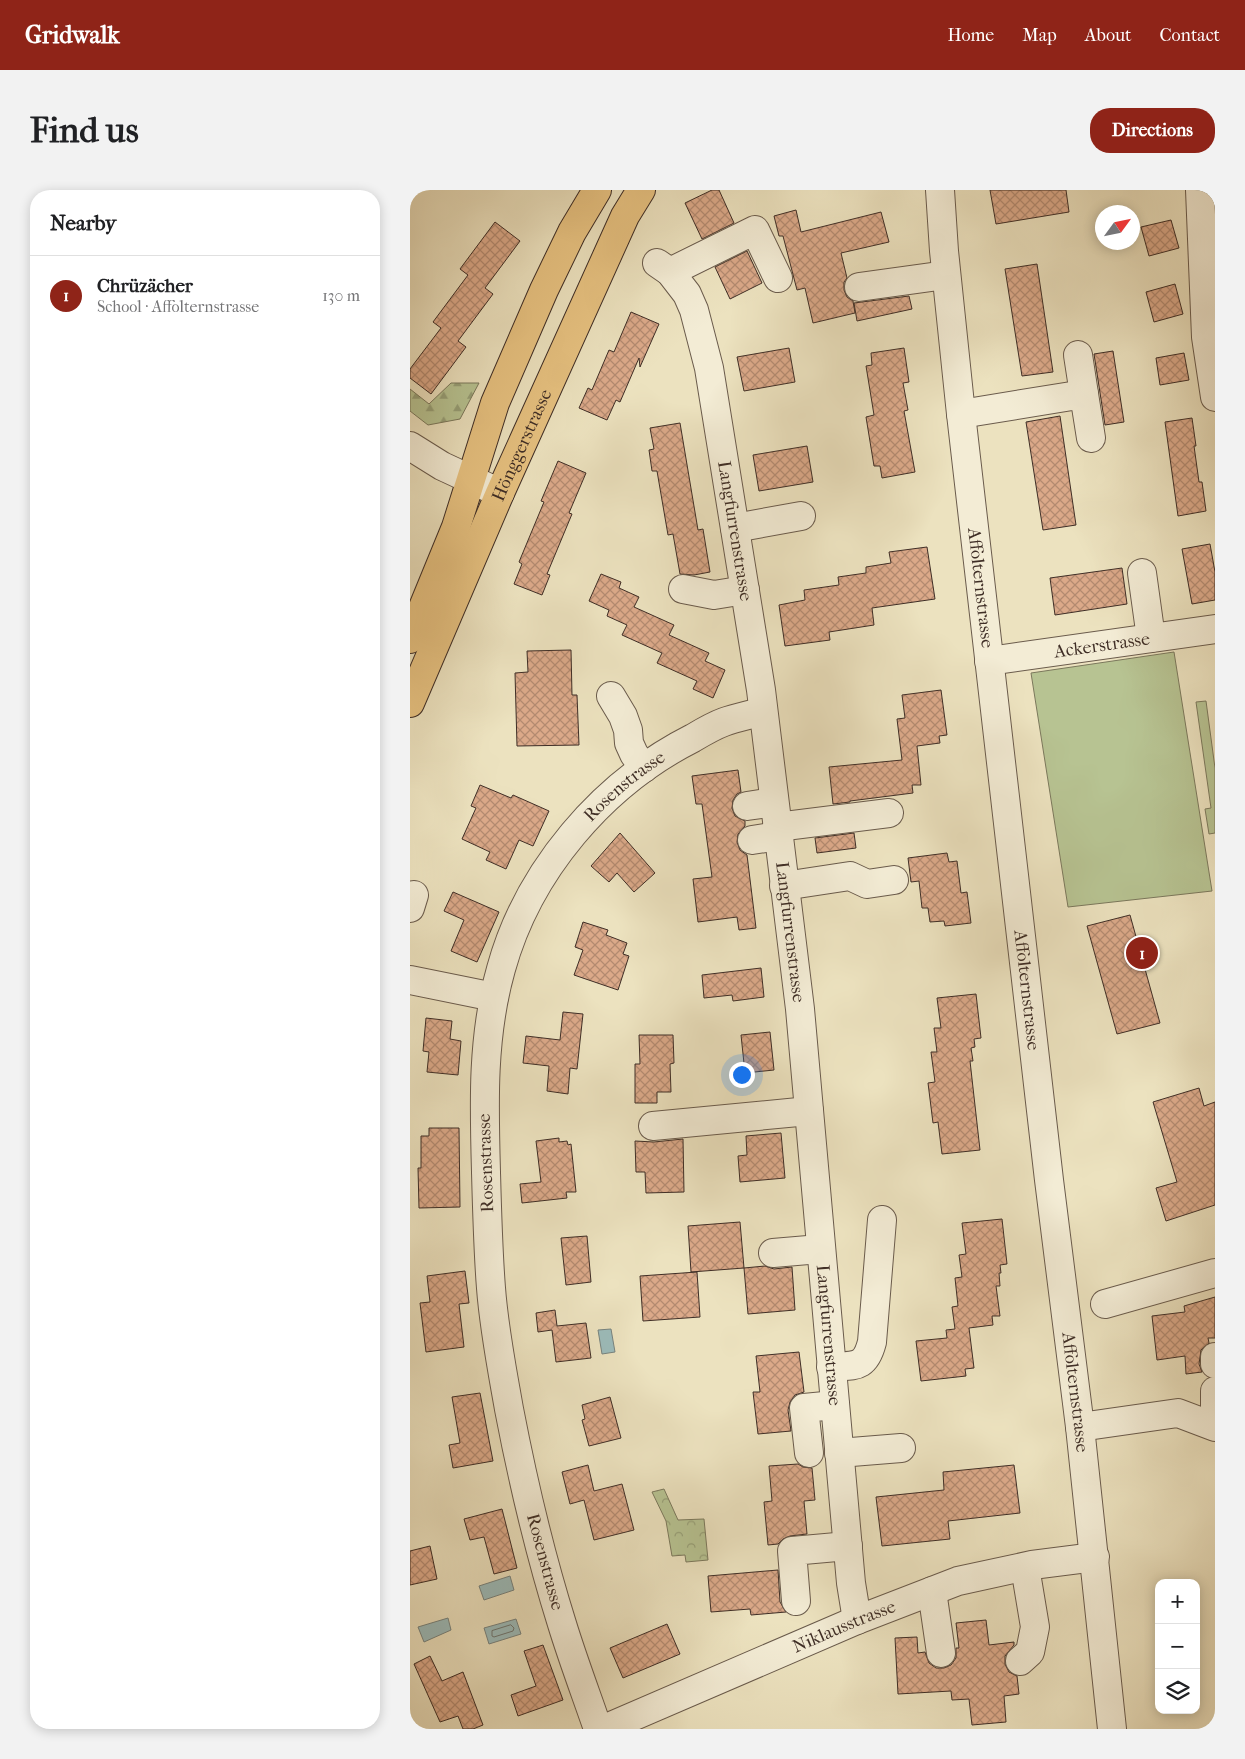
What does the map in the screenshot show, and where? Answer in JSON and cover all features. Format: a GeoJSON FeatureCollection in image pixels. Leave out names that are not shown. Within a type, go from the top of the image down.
{"type":"FeatureCollection","features":[{"type":"Feature","properties":{"kind":"main road","name":"Hönggerstrasse"},"geometry":{"type":"LineString","coordinates":[[410,639],[456,527],[495,403],[544,290],[572,232],[597,190]]}},
{"type":"Feature","properties":{"kind":"main road","name":"Hönggerstrasse"},"geometry":{"type":"LineString","coordinates":[[410,702],[500,493],[625,216],[641,190]]}},
{"type":"Feature","properties":{"kind":"street","name":"Affolternstrasse"},"geometry":{"type":"LineString","coordinates":[[928,190],[945,263]]}},
{"type":"Feature","properties":{"kind":"street","name":"Affolternstrasse"},"geometry":{"type":"LineString","coordinates":[[940,190],[945,263],[961,414],[1049,1180],[1095,1557],[1112,1729]]}},
{"type":"Feature","properties":{"kind":"street"},"geometry":{"type":"LineString","coordinates":[[1200,190],[1206,337],[1215,397]]}},
{"type":"Feature","properties":{"kind":"street","name":"Langfurrenstrasse"},"geometry":{"type":"LineString","coordinates":[[778,278],[755,230],[663,268],[686,294],[700,327],[709,368],[764,711],[800,1009],[851,1583],[857,1620]]}},
{"type":"Feature","properties":{"kind":"street"},"geometry":{"type":"LineString","coordinates":[[860,286],[945,263]]}},
{"type":"Feature","properties":{"kind":"street"},"geometry":{"type":"LineString","coordinates":[[1078,355],[1091,438]]}},
{"type":"Feature","properties":{"kind":"street"},"geometry":{"type":"LineString","coordinates":[[961,414],[1084,394]]}},
{"type":"Feature","properties":{"kind":"street"},"geometry":{"type":"LineString","coordinates":[[410,446],[442,466],[500,493]]}},
{"type":"Feature","properties":{"kind":"street"},"geometry":{"type":"LineString","coordinates":[[734,521],[800,510]]}},
{"type":"Feature","properties":{"kind":"street"},"geometry":{"type":"LineString","coordinates":[[1142,573],[1151,638]]}},
{"type":"Feature","properties":{"kind":"street"},"geometry":{"type":"LineString","coordinates":[[683,589],[714,594],[745,590]]}},
{"type":"Feature","properties":{"kind":"street","name":"Ackerstrasse"},"geometry":{"type":"LineString","coordinates":[[989,661],[1215,629]]}},
{"type":"Feature","properties":{"kind":"street"},"geometry":{"type":"LineString","coordinates":[[611,696],[623,716],[628,730],[629,743],[634,754],[644,768]]}},
{"type":"Feature","properties":{"kind":"street","name":"Rosenstrasse"},"geometry":{"type":"LineString","coordinates":[[598,1729],[562,1626],[533,1521],[519,1461],[502,1370],[491,1289],[484,1104],[487,1040],[494,997],[501,967],[513,934],[540,881],[559,852],[590,814],[644,768],[681,744],[724,722],[764,711]]}},
{"type":"Feature","properties":{"kind":"street"},"geometry":{"type":"LineString","coordinates":[[747,806],[776,822]]}},
{"type":"Feature","properties":{"kind":"street"},"geometry":{"type":"LineString","coordinates":[[752,840],[776,822],[889,814]]}},
{"type":"Feature","properties":{"kind":"street"},"geometry":{"type":"LineString","coordinates":[[784,886],[850,876],[867,884],[894,880]]}},
{"type":"Feature","properties":{"kind":"street"},"geometry":{"type":"LineString","coordinates":[[410,980],[494,997]]}},
{"type":"Feature","properties":{"kind":"street"},"geometry":{"type":"LineString","coordinates":[[653,1126],[809,1111]]}},
{"type":"Feature","properties":{"kind":"street"},"geometry":{"type":"LineString","coordinates":[[831,1366],[854,1365],[862,1362],[868,1356],[872,1342],[882,1220]]}},
{"type":"Feature","properties":{"kind":"street"},"geometry":{"type":"LineString","coordinates":[[772,1253],[820,1249]]}},
{"type":"Feature","properties":{"kind":"street"},"geometry":{"type":"LineString","coordinates":[[1105,1304],[1215,1273]]}},
{"type":"Feature","properties":{"kind":"street"},"geometry":{"type":"LineString","coordinates":[[1215,1357],[1215,1364]]}},
{"type":"Feature","properties":{"kind":"street"},"geometry":{"type":"LineString","coordinates":[[1215,1391],[1215,1420]]}},
{"type":"Feature","properties":{"kind":"street"},"geometry":{"type":"LineString","coordinates":[[809,1453],[804,1408],[835,1405]]}},
{"type":"Feature","properties":{"kind":"street"},"geometry":{"type":"LineString","coordinates":[[1080,1427],[1178,1413],[1215,1426]]}},
{"type":"Feature","properties":{"kind":"street"},"geometry":{"type":"LineString","coordinates":[[839,1454],[901,1448]]}},
{"type":"Feature","properties":{"kind":"street"},"geometry":{"type":"LineString","coordinates":[[796,1601],[792,1551],[848,1546]]}},
{"type":"Feature","properties":{"kind":"street","name":"Niklausstrasse"},"geometry":{"type":"LineString","coordinates":[[604,1729],[857,1620],[958,1581],[1026,1567],[1095,1557]]}},
{"type":"Feature","properties":{"kind":"street"},"geometry":{"type":"LineString","coordinates":[[1020,1661],[1030,1652],[1034,1627],[1026,1567]]}},
{"type":"Feature","properties":{"kind":"street"},"geometry":{"type":"LineString","coordinates":[[932,1591],[941,1653]]}},
{"type":"Feature","properties":{"kind":"green space"},"geometry":{"type":"Polygon","coordinates":[[[451,383],[479,383],[460,419],[428,425],[410,411],[410,389],[429,404],[451,383]]]}},
{"type":"Feature","properties":{"kind":"green space"},"geometry":{"type":"Polygon","coordinates":[[[1174,652],[1212,891],[1068,907],[1031,673],[1174,652]]]}},
{"type":"Feature","properties":{"kind":"green space"},"geometry":{"type":"Polygon","coordinates":[[[1206,701],[1215,768],[1215,833],[1209,834],[1205,809],[1211,808],[1196,702],[1206,701]]]}},
{"type":"Feature","properties":{"kind":"green space"},"geometry":{"type":"Polygon","coordinates":[[[664,1489],[678,1520],[704,1519],[708,1560],[686,1562],[685,1555],[672,1556],[666,1521],[652,1492],[664,1489]]]}},
{"type":"Feature","properties":{"kind":"water"},"geometry":{"type":"Polygon","coordinates":[[[611,1329],[615,1352],[602,1354],[598,1330],[611,1329]]]}},
{"type":"Feature","properties":{"kind":"water"},"geometry":{"type":"Polygon","coordinates":[[[510,1576],[514,1590],[484,1600],[479,1586],[510,1576]]]}},
{"type":"Feature","properties":{"kind":"water"},"geometry":{"type":"Polygon","coordinates":[[[448,1618],[451,1630],[424,1642],[418,1627],[448,1618]]]}},
{"type":"Feature","properties":{"kind":"water"},"geometry":{"type":"Polygon","coordinates":[[[516,1619],[521,1634],[489,1644],[484,1628],[516,1619]]]}},
{"type":"Feature","properties":{"kind":"building"},"geometry":{"type":"Polygon","coordinates":[[[712,190],[719,190],[734,223],[702,239],[685,203],[712,190]]]}},
{"type":"Feature","properties":{"kind":"building"},"geometry":{"type":"Polygon","coordinates":[[[990,190],[1066,190],[1069,212],[996,224],[990,190]]]}},
{"type":"Feature","properties":{"kind":"building"},"geometry":{"type":"Polygon","coordinates":[[[796,210],[801,232],[881,212],[889,242],[841,253],[847,278],[844,282],[844,290],[847,297],[853,301],[855,313],[813,323],[805,288],[797,290],[783,236],[779,236],[774,216],[796,210]]]}},
{"type":"Feature","properties":{"kind":"building"},"geometry":{"type":"Polygon","coordinates":[[[1171,220],[1179,248],[1149,256],[1141,227],[1171,220]]]}},
{"type":"Feature","properties":{"kind":"building"},"geometry":{"type":"Polygon","coordinates":[[[495,222],[520,241],[485,288],[493,294],[458,341],[466,347],[431,394],[410,378],[410,369],[441,328],[433,322],[468,275],[460,269],[495,222]]]}},
{"type":"Feature","properties":{"kind":"building"},"geometry":{"type":"Polygon","coordinates":[[[747,251],[762,283],[730,299],[715,267],[747,251]]]}},
{"type":"Feature","properties":{"kind":"building"},"geometry":{"type":"Polygon","coordinates":[[[1037,264],[1053,372],[1022,376],[1005,269],[1037,264]]]}},
{"type":"Feature","properties":{"kind":"building"},"geometry":{"type":"Polygon","coordinates":[[[1175,284],[1183,314],[1154,322],[1146,292],[1175,284]]]}},
{"type":"Feature","properties":{"kind":"building"},"geometry":{"type":"Polygon","coordinates":[[[909,296],[912,309],[857,321],[854,303],[909,296]]]}},
{"type":"Feature","properties":{"kind":"building"},"geometry":{"type":"Polygon","coordinates":[[[631,312],[659,324],[640,367],[639,358],[620,402],[616,400],[607,420],[579,408],[588,388],[592,390],[609,350],[614,352],[631,312]]]}},
{"type":"Feature","properties":{"kind":"building"},"geometry":{"type":"Polygon","coordinates":[[[789,348],[795,382],[744,391],[737,357],[789,348]]]}},
{"type":"Feature","properties":{"kind":"building"},"geometry":{"type":"Polygon","coordinates":[[[904,348],[909,382],[903,383],[908,410],[904,411],[915,472],[882,478],[880,466],[874,466],[866,417],[874,415],[866,366],[872,365],[871,353],[904,348]]]}},
{"type":"Feature","properties":{"kind":"building"},"geometry":{"type":"Polygon","coordinates":[[[1113,351],[1124,422],[1105,425],[1094,354],[1113,351]]]}},
{"type":"Feature","properties":{"kind":"building"},"geometry":{"type":"Polygon","coordinates":[[[1184,353],[1189,380],[1160,385],[1156,358],[1184,353]]]}},
{"type":"Feature","properties":{"kind":"building"},"geometry":{"type":"Polygon","coordinates":[[[1060,416],[1076,525],[1043,530],[1026,422],[1060,416]]]}},
{"type":"Feature","properties":{"kind":"building"},"geometry":{"type":"Polygon","coordinates":[[[1192,418],[1199,482],[1202,482],[1206,511],[1178,516],[1165,422],[1192,418]]]}},
{"type":"Feature","properties":{"kind":"building"},"geometry":{"type":"Polygon","coordinates":[[[680,423],[698,530],[703,529],[710,572],[694,575],[680,574],[673,534],[668,535],[657,471],[652,471],[649,450],[654,449],[650,428],[680,423]]]}},
{"type":"Feature","properties":{"kind":"building"},"geometry":{"type":"Polygon","coordinates":[[[807,446],[813,482],[759,491],[753,455],[807,446]]]}},
{"type":"Feature","properties":{"kind":"building"},"geometry":{"type":"Polygon","coordinates":[[[558,461],[586,473],[569,513],[572,514],[547,574],[550,575],[542,595],[514,584],[522,564],[519,562],[544,502],[541,501],[558,461]]]}},
{"type":"Feature","properties":{"kind":"building"},"geometry":{"type":"Polygon","coordinates":[[[1210,544],[1215,572],[1215,600],[1192,604],[1182,549],[1210,544]]]}},
{"type":"Feature","properties":{"kind":"building"},"geometry":{"type":"Polygon","coordinates":[[[927,547],[935,599],[872,608],[874,625],[829,632],[830,640],[785,646],[779,605],[805,600],[804,590],[839,585],[838,577],[866,573],[866,567],[891,563],[889,552],[927,547]]]}},
{"type":"Feature","properties":{"kind":"building"},"geometry":{"type":"Polygon","coordinates":[[[1122,568],[1127,604],[1055,615],[1050,578],[1122,568]]]}},
{"type":"Feature","properties":{"kind":"building"},"geometry":{"type":"Polygon","coordinates":[[[601,574],[621,582],[619,588],[639,597],[634,607],[674,625],[669,635],[709,653],[705,661],[725,670],[713,698],[693,689],[697,681],[657,663],[662,653],[622,635],[627,625],[607,616],[609,610],[589,601],[601,574]]]}},
{"type":"Feature","properties":{"kind":"building"},"geometry":{"type":"Polygon","coordinates":[[[571,650],[572,695],[577,695],[579,745],[517,746],[515,673],[528,672],[527,651],[571,650]]]}},
{"type":"Feature","properties":{"kind":"building"},"geometry":{"type":"Polygon","coordinates":[[[941,690],[947,735],[939,736],[940,743],[917,746],[921,785],[912,785],[913,793],[833,804],[829,767],[902,760],[897,719],[905,718],[902,695],[941,690]]]}},
{"type":"Feature","properties":{"kind":"building"},"geometry":{"type":"Polygon","coordinates":[[[738,770],[741,792],[733,800],[732,808],[735,816],[745,821],[745,826],[738,834],[737,842],[740,850],[747,855],[756,928],[739,930],[737,917],[698,922],[693,879],[712,877],[702,804],[696,804],[692,776],[738,770]]]}},
{"type":"Feature","properties":{"kind":"building"},"geometry":{"type":"Polygon","coordinates":[[[480,785],[511,798],[513,795],[549,811],[533,846],[519,840],[506,869],[486,860],[490,852],[462,839],[476,808],[471,806],[480,785]]]}},
{"type":"Feature","properties":{"kind":"building"},"geometry":{"type":"Polygon","coordinates":[[[620,833],[655,873],[634,892],[617,873],[609,882],[591,866],[620,833]]]}},
{"type":"Feature","properties":{"kind":"building"},"geometry":{"type":"Polygon","coordinates":[[[854,833],[856,848],[817,853],[815,838],[854,833]]]}},
{"type":"Feature","properties":{"kind":"building"},"geometry":{"type":"Polygon","coordinates":[[[947,853],[949,862],[957,861],[961,893],[967,892],[971,923],[945,926],[944,921],[930,922],[928,908],[922,908],[919,881],[911,882],[908,858],[947,853]]]}},
{"type":"Feature","properties":{"kind":"building"},"geometry":{"type":"Polygon","coordinates":[[[453,892],[499,912],[477,962],[451,951],[464,920],[444,911],[453,892]]]}},
{"type":"Feature","properties":{"kind":"building"},"geometry":{"type":"Polygon","coordinates":[[[1130,915],[1160,1023],[1117,1034],[1087,926],[1130,915]]]}},
{"type":"Feature","properties":{"kind":"building"},"geometry":{"type":"Polygon","coordinates":[[[583,922],[608,930],[606,935],[627,943],[623,954],[629,956],[618,990],[574,975],[583,950],[575,947],[583,922]]]}},
{"type":"Feature","properties":{"kind":"building"},"geometry":{"type":"Polygon","coordinates":[[[761,968],[764,997],[733,1001],[732,995],[704,998],[702,975],[761,968]]]}},
{"type":"Feature","properties":{"kind":"building"},"geometry":{"type":"Polygon","coordinates":[[[976,994],[981,1038],[974,1039],[975,1047],[971,1048],[973,1061],[970,1061],[980,1150],[942,1154],[938,1122],[933,1123],[928,1083],[935,1082],[931,1052],[937,1052],[934,1028],[941,1028],[937,998],[976,994]]]}},
{"type":"Feature","properties":{"kind":"building"},"geometry":{"type":"Polygon","coordinates":[[[563,1012],[583,1014],[577,1069],[570,1068],[568,1094],[547,1091],[549,1066],[523,1063],[526,1036],[560,1040],[563,1012]]]}},
{"type":"Feature","properties":{"kind":"building"},"geometry":{"type":"Polygon","coordinates":[[[426,1018],[452,1021],[450,1039],[461,1041],[458,1075],[427,1072],[429,1052],[423,1051],[426,1018]]]}},
{"type":"Feature","properties":{"kind":"building"},"geometry":{"type":"Polygon","coordinates":[[[770,1032],[774,1070],[745,1073],[741,1035],[770,1032]]]}},
{"type":"Feature","properties":{"kind":"building"},"geometry":{"type":"Polygon","coordinates":[[[639,1035],[673,1035],[674,1063],[670,1064],[671,1092],[657,1092],[657,1103],[635,1103],[635,1064],[640,1064],[639,1035]]]}},
{"type":"Feature","properties":{"kind":"building"},"geometry":{"type":"Polygon","coordinates":[[[1199,1088],[1204,1106],[1215,1102],[1215,1205],[1166,1221],[1156,1188],[1177,1182],[1153,1102],[1199,1088]]]}},
{"type":"Feature","properties":{"kind":"building"},"geometry":{"type":"Polygon","coordinates":[[[429,1128],[459,1128],[460,1207],[419,1208],[418,1168],[421,1168],[421,1136],[429,1136],[429,1128]]]}},
{"type":"Feature","properties":{"kind":"building"},"geometry":{"type":"Polygon","coordinates":[[[781,1133],[785,1178],[740,1182],[738,1156],[747,1155],[746,1136],[781,1133]]]}},
{"type":"Feature","properties":{"kind":"building"},"geometry":{"type":"Polygon","coordinates":[[[559,1138],[559,1142],[567,1141],[568,1145],[571,1144],[576,1192],[566,1192],[567,1198],[522,1203],[520,1184],[541,1182],[536,1141],[559,1138]]]}},
{"type":"Feature","properties":{"kind":"building"},"geometry":{"type":"Polygon","coordinates":[[[683,1139],[684,1192],[646,1193],[645,1172],[636,1172],[635,1141],[654,1142],[683,1139]]]}},
{"type":"Feature","properties":{"kind":"building"},"geometry":{"type":"Polygon","coordinates":[[[1002,1219],[1007,1264],[1000,1265],[1000,1286],[996,1286],[1000,1316],[992,1316],[993,1325],[969,1328],[974,1368],[965,1369],[966,1376],[921,1381],[916,1341],[947,1338],[946,1330],[955,1329],[952,1307],[958,1306],[955,1278],[962,1277],[959,1255],[966,1254],[962,1223],[1002,1219]]]}},
{"type":"Feature","properties":{"kind":"building"},"geometry":{"type":"Polygon","coordinates":[[[740,1222],[744,1268],[691,1272],[688,1226],[740,1222]]]}},
{"type":"Feature","properties":{"kind":"building"},"geometry":{"type":"Polygon","coordinates":[[[587,1236],[591,1282],[566,1285],[561,1238],[587,1236]]]}},
{"type":"Feature","properties":{"kind":"building"},"geometry":{"type":"Polygon","coordinates":[[[765,1266],[774,1269],[792,1267],[795,1310],[748,1314],[744,1268],[765,1266]]]}},
{"type":"Feature","properties":{"kind":"building"},"geometry":{"type":"Polygon","coordinates":[[[465,1271],[469,1303],[459,1304],[464,1347],[426,1352],[420,1303],[430,1302],[427,1276],[465,1271]]]}},
{"type":"Feature","properties":{"kind":"building"},"geometry":{"type":"Polygon","coordinates":[[[697,1272],[700,1317],[643,1321],[640,1276],[697,1272]]]}},
{"type":"Feature","properties":{"kind":"building"},"geometry":{"type":"Polygon","coordinates":[[[1215,1297],[1215,1338],[1208,1338],[1209,1343],[1201,1350],[1199,1364],[1202,1372],[1186,1374],[1185,1356],[1157,1360],[1152,1316],[1185,1312],[1184,1306],[1215,1297]]]}},
{"type":"Feature","properties":{"kind":"building"},"geometry":{"type":"Polygon","coordinates":[[[555,1310],[557,1326],[586,1323],[591,1358],[556,1362],[552,1330],[538,1332],[536,1313],[555,1310]]]}},
{"type":"Feature","properties":{"kind":"building"},"geometry":{"type":"Polygon","coordinates":[[[799,1352],[804,1392],[795,1395],[790,1402],[788,1410],[791,1431],[758,1434],[753,1392],[760,1392],[756,1356],[799,1352]]]}},
{"type":"Feature","properties":{"kind":"building"},"geometry":{"type":"Polygon","coordinates":[[[480,1393],[493,1461],[453,1468],[449,1445],[460,1443],[452,1397],[480,1393]]]}},
{"type":"Feature","properties":{"kind":"building"},"geometry":{"type":"Polygon","coordinates":[[[610,1397],[621,1438],[589,1446],[582,1420],[585,1419],[582,1405],[610,1397]]]}},
{"type":"Feature","properties":{"kind":"building"},"geometry":{"type":"Polygon","coordinates":[[[798,1464],[803,1467],[812,1468],[815,1500],[804,1501],[807,1534],[790,1536],[778,1544],[768,1545],[764,1502],[772,1501],[769,1466],[798,1464]]]}},
{"type":"Feature","properties":{"kind":"building"},"geometry":{"type":"Polygon","coordinates":[[[588,1465],[594,1491],[622,1484],[634,1530],[594,1540],[584,1500],[570,1504],[562,1472],[588,1465]]]}},
{"type":"Feature","properties":{"kind":"building"},"geometry":{"type":"Polygon","coordinates":[[[1014,1465],[1020,1513],[948,1521],[950,1539],[882,1546],[876,1497],[944,1490],[943,1472],[1014,1465]]]}},
{"type":"Feature","properties":{"kind":"building"},"geometry":{"type":"Polygon","coordinates":[[[502,1509],[517,1568],[494,1574],[484,1537],[470,1540],[464,1519],[502,1509]]]}},
{"type":"Feature","properties":{"kind":"building"},"geometry":{"type":"Polygon","coordinates":[[[430,1546],[437,1579],[410,1585],[410,1551],[430,1546]]]}},
{"type":"Feature","properties":{"kind":"building"},"geometry":{"type":"Polygon","coordinates":[[[778,1570],[780,1602],[786,1612],[751,1615],[750,1609],[711,1612],[708,1576],[778,1570]]]}},
{"type":"Feature","properties":{"kind":"building"},"geometry":{"type":"Polygon","coordinates":[[[986,1620],[989,1645],[1014,1642],[1014,1645],[1005,1656],[1005,1664],[1009,1672],[1017,1676],[1019,1694],[1004,1696],[1006,1722],[972,1725],[969,1699],[952,1700],[951,1691],[898,1694],[895,1638],[917,1637],[918,1653],[925,1652],[929,1663],[936,1668],[944,1668],[951,1665],[956,1658],[956,1648],[959,1648],[956,1623],[986,1620]]]}},
{"type":"Feature","properties":{"kind":"building"},"geometry":{"type":"Polygon","coordinates":[[[667,1624],[680,1654],[623,1678],[610,1648],[667,1624]]]}},
{"type":"Feature","properties":{"kind":"building"},"geometry":{"type":"Polygon","coordinates":[[[543,1645],[563,1700],[518,1716],[511,1695],[536,1686],[524,1651],[543,1645]]]}},
{"type":"Feature","properties":{"kind":"building"},"geometry":{"type":"Polygon","coordinates":[[[430,1656],[442,1681],[463,1672],[483,1725],[473,1729],[463,1729],[458,1716],[440,1722],[414,1664],[430,1656]]]}},
{"type":"Feature","properties":{"kind":"place","name":"Chrüzächer"},"geometry":{"type":"Point","coordinates":[1142,953]}}]}
